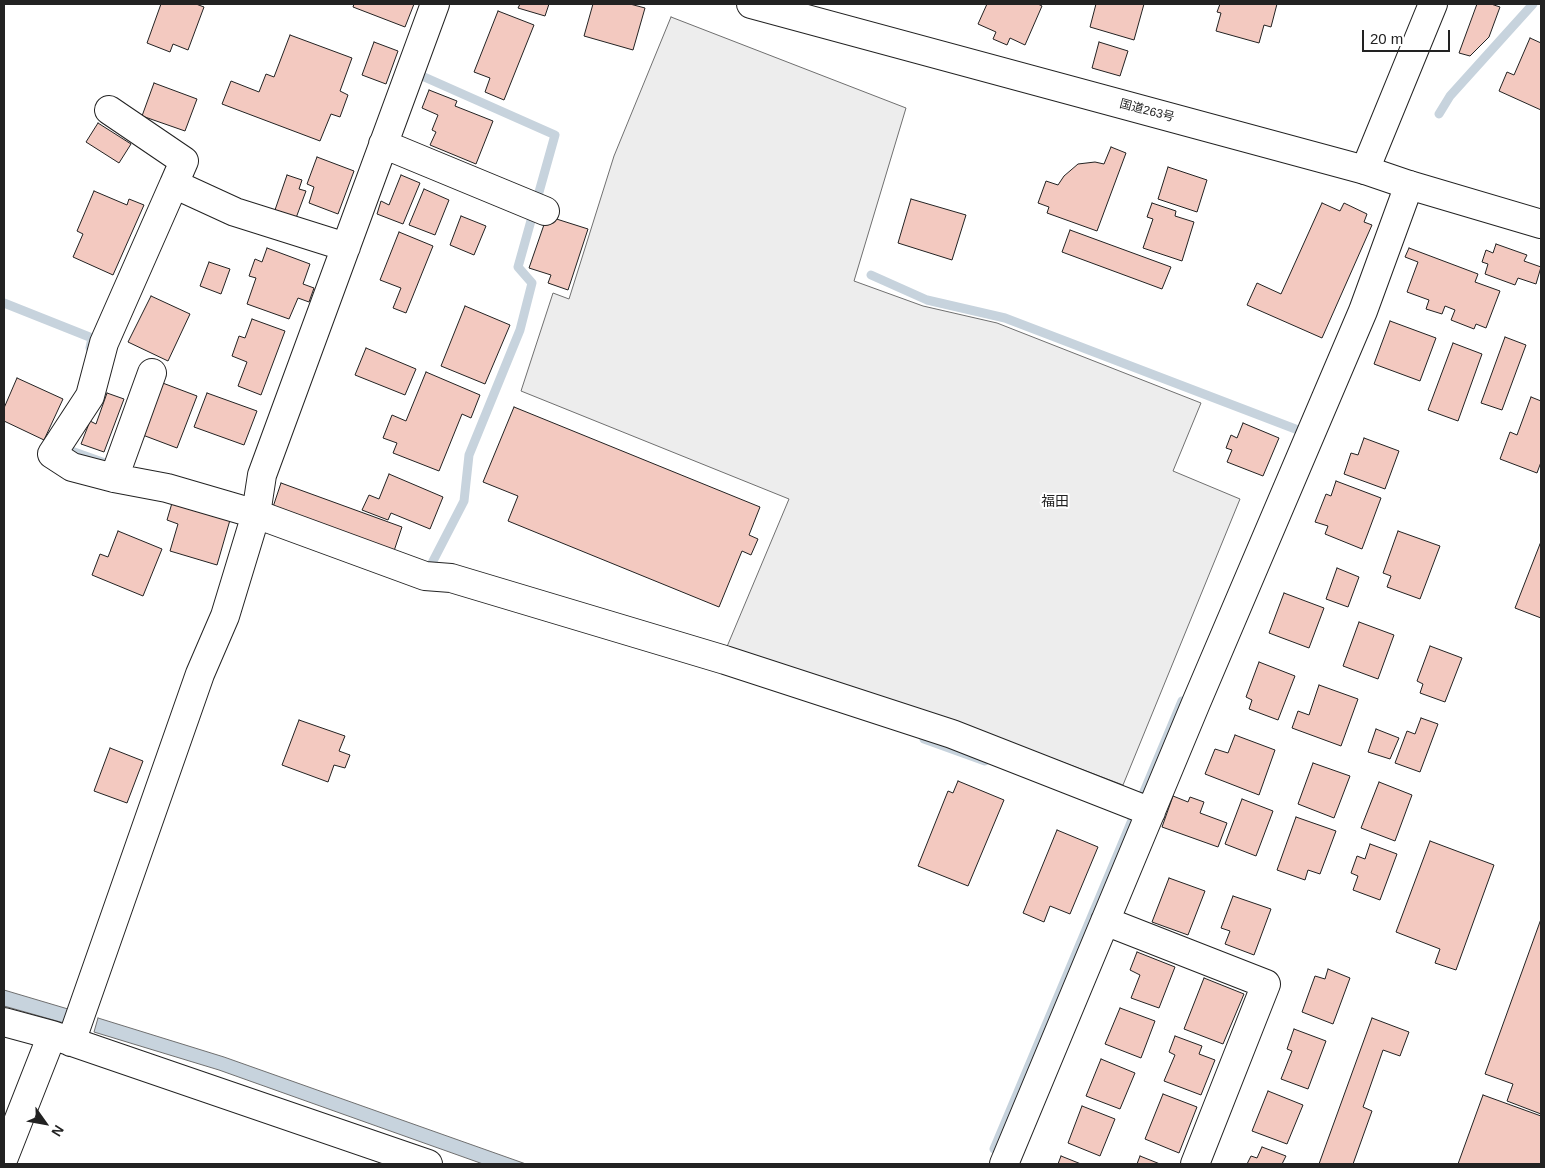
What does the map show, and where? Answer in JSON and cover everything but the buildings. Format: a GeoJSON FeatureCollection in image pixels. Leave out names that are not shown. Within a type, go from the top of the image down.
{"type":"FeatureCollection","features":[{"type":"Feature","properties":{"kind":"main road"},"geometry":{"type":"LineString","coordinates":[[4,1157],[70,1029],[200,674],[225,616],[256,514],[262,475],[337,245],[383,144],[435,4]]}},
{"type":"Feature","properties":{"kind":"main road","name":"国道263号"},"geometry":{"type":"LineString","coordinates":[[751,4],[1365,170],[1541,224]]}},
{"type":"Feature","properties":{"kind":"main road"},"geometry":{"type":"LineString","coordinates":[[1365,170],[1433,4]]}},
{"type":"Feature","properties":{"kind":"main road"},"geometry":{"type":"LineString","coordinates":[[109,110],[184,161],[104,343],[86,402],[52,454],[72,467],[117,468],[166,488],[256,514],[425,576],[452,578],[725,660],[952,734],[1139,807]]}},
{"type":"Feature","properties":{"kind":"main road"},"geometry":{"type":"LineString","coordinates":[[383,144],[536,207]]}},
{"type":"Feature","properties":{"kind":"main road"},"geometry":{"type":"LineString","coordinates":[[174,184],[235,212],[337,245]]}},
{"type":"Feature","properties":{"kind":"main road"},"geometry":{"type":"LineString","coordinates":[[1004,1164],[1105,921],[1139,807],[1196,703],[1363,310],[1409,185]]}},
{"type":"Feature","properties":{"kind":"main road"},"geometry":{"type":"LineString","coordinates":[[117,468],[152,373]]}},
{"type":"Feature","properties":{"kind":"main road"},"geometry":{"type":"LineString","coordinates":[[1105,921],[1266,984],[1196,1164]]}},
{"type":"Feature","properties":{"kind":"main road"},"geometry":{"type":"LineString","coordinates":[[4,1022],[70,1029],[428,1164]]}},
{"type":"Feature","properties":{"kind":"shaded area"},"geometry":{"type":"Polygon","coordinates":[[[671,17],[906,108],[854,281],[923,306],[997,323],[1201,403],[1173,471],[1240,499],[1123,785],[954,721],[726,649],[789,499],[521,391],[553,293],[569,299],[614,156],[671,17]]]}},
{"type":"Feature","properties":{"kind":"shaded area"},"geometry":{"type":"Polygon","coordinates":[[[4,990],[68,1009],[64,1023],[4,1006],[4,990]]]}},
{"type":"Feature","properties":{"kind":"shaded area"},"geometry":{"type":"Polygon","coordinates":[[[98,1018],[224,1057],[526,1164],[483,1164],[219,1070],[94,1032],[98,1018]]]}},
{"type":"Feature","properties":{"kind":"waterway"},"geometry":{"type":"LineString","coordinates":[[1439,114],[1450,96],[1533,4]]}},
{"type":"Feature","properties":{"kind":"waterway"},"geometry":{"type":"LineString","coordinates":[[412,74],[422,76],[555,135],[518,267],[532,283],[520,330],[469,455],[464,501],[432,563],[438,573]]}},
{"type":"Feature","properties":{"kind":"waterway"},"geometry":{"type":"LineString","coordinates":[[871,275],[927,300],[1005,318],[1298,430]]}},
{"type":"Feature","properties":{"kind":"waterway"},"geometry":{"type":"LineString","coordinates":[[4,303],[92,338],[90,348]]}},
{"type":"Feature","properties":{"kind":"waterway"},"geometry":{"type":"LineString","coordinates":[[63,448],[105,463]]}},
{"type":"Feature","properties":{"kind":"waterway"},"geometry":{"type":"LineString","coordinates":[[994,1149],[1182,701]]}},
{"type":"Feature","properties":{"kind":"waterway"},"geometry":{"type":"LineString","coordinates":[[924,739],[985,761]]}},
{"type":"Feature","properties":{"kind":"district","name":"福田"},"geometry":{"type":"Point","coordinates":[1055,502]}}]}
